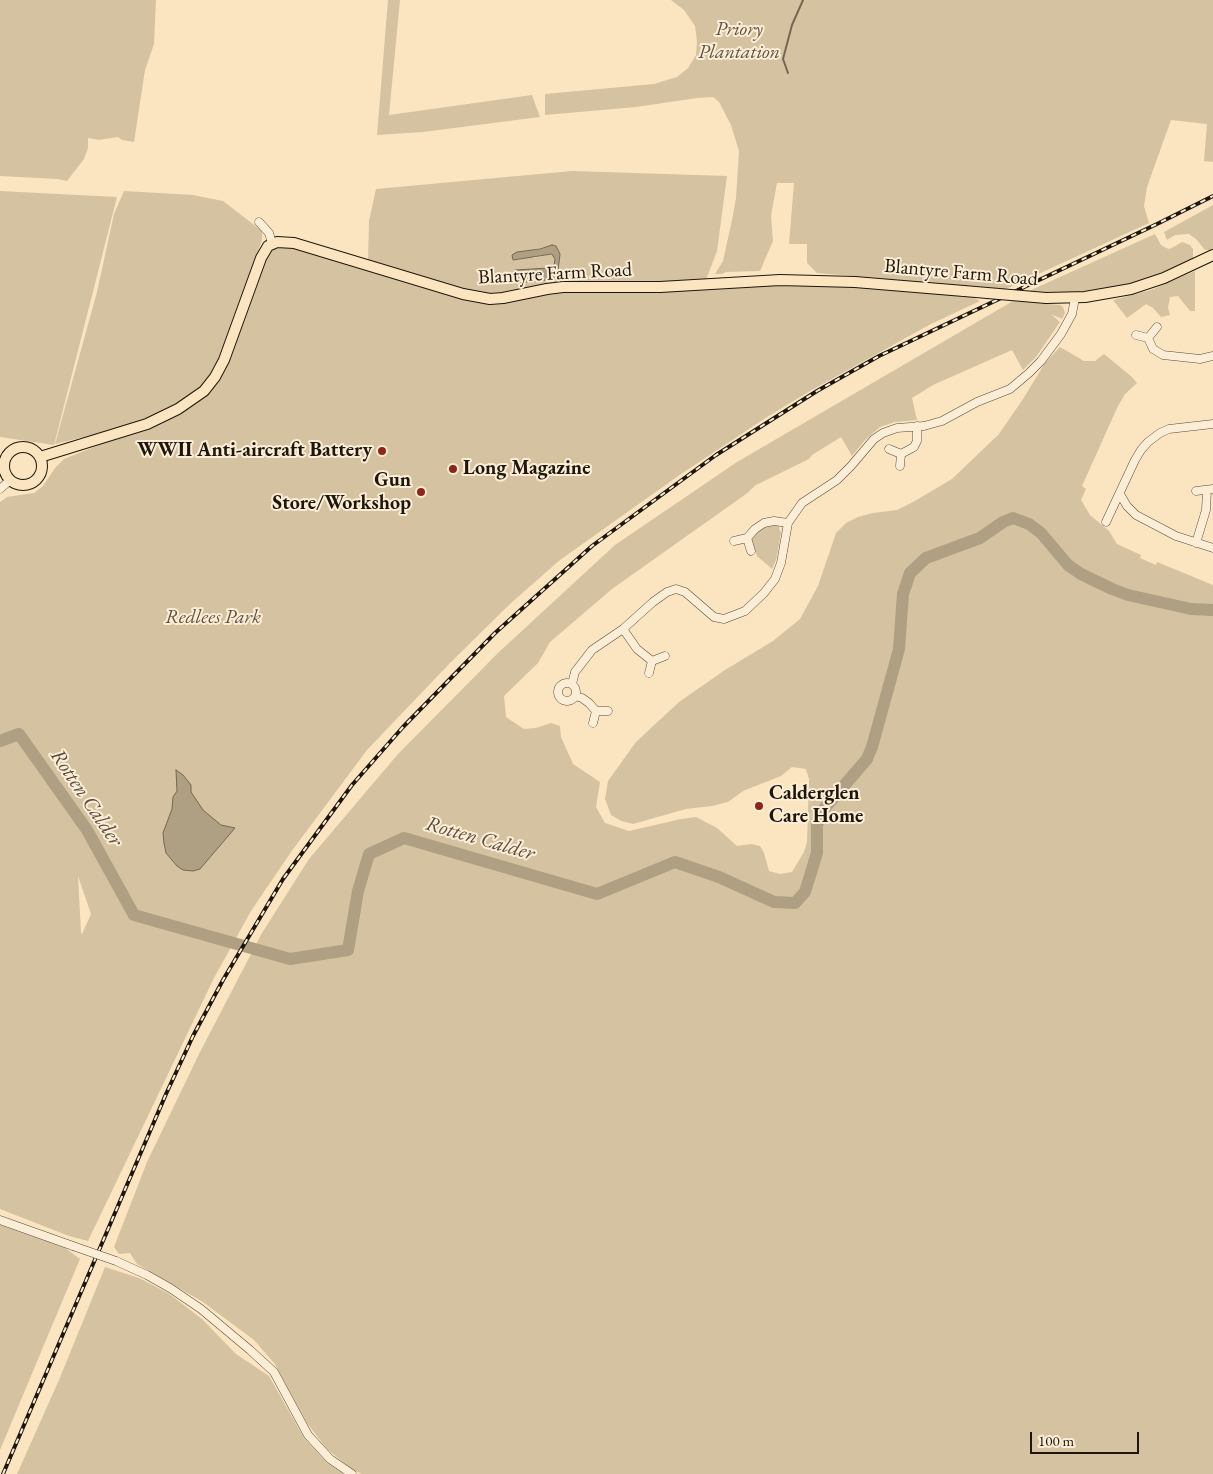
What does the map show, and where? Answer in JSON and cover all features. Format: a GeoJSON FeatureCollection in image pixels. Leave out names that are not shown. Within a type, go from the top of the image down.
{"type":"FeatureCollection","features":[{"type":"Feature","properties":{"kind":"main road","name":"Blantyre Farm Road"},"geometry":{"type":"LineString","coordinates":[[272,244],[294,243],[463,294],[490,299],[562,287],[668,286],[780,280],[855,282],[1046,298],[1075,298],[1106,295],[1131,289],[1164,278],[1213,255]]}},
{"type":"Feature","properties":{"kind":"main road"},"geometry":{"type":"LineString","coordinates":[[40,457],[147,424],[178,409],[204,391],[222,366],[260,258],[264,251],[272,244]]}},
{"type":"Feature","properties":{"kind":"main road"},"geometry":{"type":"LineString","coordinates":[[0,447],[10,451]]}},
{"type":"Feature","properties":{"kind":"main road"},"geometry":{"type":"LineString","coordinates":[[16,448],[28,448],[34,450],[40,457],[41,472],[34,482],[21,486],[9,480],[3,469],[3,462],[10,451],[16,448]]}},
{"type":"Feature","properties":{"kind":"street"},"geometry":{"type":"LineString","coordinates":[[259,222],[269,233],[272,244]]}},
{"type":"Feature","properties":{"kind":"street"},"geometry":{"type":"LineString","coordinates":[[572,684],[576,672],[592,650],[623,630],[653,602],[667,592],[676,590],[685,592],[714,617],[724,619],[745,610],[764,593],[775,579],[781,563],[788,523],[802,503],[837,480],[874,439],[883,433],[896,428],[942,421],[977,402],[1010,389],[1029,374],[1061,334],[1072,314],[1075,298]]}},
{"type":"Feature","properties":{"kind":"street"},"geometry":{"type":"LineString","coordinates":[[1148,338],[1157,327]]}},
{"type":"Feature","properties":{"kind":"street"},"geometry":{"type":"LineString","coordinates":[[1136,335],[1148,338]]}},
{"type":"Feature","properties":{"kind":"street"},"geometry":{"type":"LineString","coordinates":[[1148,338],[1153,349],[1164,355],[1200,359],[1213,356]]}},
{"type":"Feature","properties":{"kind":"street"},"geometry":{"type":"LineString","coordinates":[[1106,522],[1141,450],[1152,438],[1169,429],[1213,424]]}},
{"type":"Feature","properties":{"kind":"street"},"geometry":{"type":"LineString","coordinates":[[901,454],[914,447],[917,441],[917,426]]}},
{"type":"Feature","properties":{"kind":"street"},"geometry":{"type":"LineString","coordinates":[[890,449],[901,454]]}},
{"type":"Feature","properties":{"kind":"street"},"geometry":{"type":"LineString","coordinates":[[900,466],[901,454]]}},
{"type":"Feature","properties":{"kind":"street"},"geometry":{"type":"LineString","coordinates":[[0,489],[9,480]]}},
{"type":"Feature","properties":{"kind":"street"},"geometry":{"type":"LineString","coordinates":[[1196,491],[1210,490],[1196,543]]}},
{"type":"Feature","properties":{"kind":"street"},"geometry":{"type":"LineString","coordinates":[[1120,494],[1127,506],[1136,515],[1176,536],[1213,548]]}},
{"type":"Feature","properties":{"kind":"street"},"geometry":{"type":"LineString","coordinates":[[734,541],[747,538],[764,523],[774,521],[788,523]]}},
{"type":"Feature","properties":{"kind":"street"},"geometry":{"type":"LineString","coordinates":[[747,538],[751,551]]}},
{"type":"Feature","properties":{"kind":"street"},"geometry":{"type":"LineString","coordinates":[[623,630],[637,649],[652,661]]}},
{"type":"Feature","properties":{"kind":"street"},"geometry":{"type":"LineString","coordinates":[[652,661],[665,656]]}},
{"type":"Feature","properties":{"kind":"street"},"geometry":{"type":"LineString","coordinates":[[649,673],[652,661]]}},
{"type":"Feature","properties":{"kind":"street"},"geometry":{"type":"LineString","coordinates":[[563,684],[572,684],[576,688],[575,696],[567,701],[562,699],[558,694],[559,688],[563,684]]}},
{"type":"Feature","properties":{"kind":"street"},"geometry":{"type":"LineString","coordinates":[[575,696],[582,698],[596,711],[608,711]]}},
{"type":"Feature","properties":{"kind":"street"},"geometry":{"type":"LineString","coordinates":[[593,722],[596,711]]}},
{"type":"Feature","properties":{"kind":"street"},"geometry":{"type":"LineString","coordinates":[[0,1220],[116,1261],[170,1288],[201,1309],[274,1372],[308,1435],[330,1459],[352,1474]]}},
{"type":"Feature","properties":{"kind":"green space"},"geometry":{"type":"Polygon","coordinates":[[[0,0],[156,0],[154,44],[145,70],[134,142],[122,140],[118,137],[99,140],[88,138],[88,148],[84,159],[67,181],[0,176],[0,0]]]}},
{"type":"Feature","properties":{"kind":"green space"},"geometry":{"type":"Polygon","coordinates":[[[388,0],[400,0],[389,115],[532,95],[540,117],[423,132],[377,135],[388,0]]]}},
{"type":"Feature","properties":{"kind":"green space","name":"Priory Plantation"},"geometry":{"type":"Polygon","coordinates":[[[671,0],[1213,0],[1213,162],[1204,161],[1207,124],[1171,120],[1147,187],[1144,206],[1149,223],[1006,289],[817,273],[807,263],[807,244],[789,244],[794,183],[777,183],[771,216],[773,241],[760,271],[715,274],[723,261],[732,220],[736,198],[739,151],[731,125],[719,102],[713,97],[697,98],[636,107],[545,115],[545,94],[654,84],[677,77],[688,68],[696,55],[695,26],[684,10],[671,0]]]}},
{"type":"Feature","properties":{"kind":"green space"},"geometry":{"type":"Polygon","coordinates":[[[572,171],[727,176],[717,251],[706,280],[482,294],[368,261],[369,221],[376,189],[572,171]],[[552,245],[534,250],[533,258],[553,254],[555,259],[554,266],[515,283],[557,279],[559,266],[552,245]]]}},
{"type":"Feature","properties":{"kind":"green space"},"geometry":{"type":"Polygon","coordinates":[[[0,191],[117,197],[54,445],[0,437],[0,191]]]}},
{"type":"Feature","properties":{"kind":"green space"},"geometry":{"type":"Polygon","coordinates":[[[124,191],[193,195],[223,201],[262,231],[262,240],[216,368],[197,390],[175,405],[145,420],[55,444],[97,292],[114,214],[124,191]]]}},
{"type":"Feature","properties":{"kind":"green space"},"geometry":{"type":"Polygon","coordinates":[[[1213,205],[1213,250],[1205,250],[1189,234],[1175,235],[1167,240],[1164,232],[1213,205]]]}},
{"type":"Feature","properties":{"kind":"green space"},"geometry":{"type":"Polygon","coordinates":[[[1155,234],[1161,245],[1166,248],[1170,249],[1182,242],[1190,245],[1193,249],[1193,258],[1188,262],[1130,285],[1090,292],[1029,291],[1155,234]]]}},
{"type":"Feature","properties":{"kind":"green space","name":"Redlees Park"},"geometry":{"type":"Polygon","coordinates":[[[287,246],[461,298],[566,291],[746,285],[825,285],[970,296],[980,301],[929,325],[767,417],[681,474],[560,560],[511,603],[451,662],[367,750],[291,852],[251,911],[214,978],[88,1241],[69,1236],[0,1209],[0,502],[7,497],[34,493],[43,486],[55,468],[64,459],[177,414],[208,393],[219,382],[266,258],[272,250],[287,246]],[[78,876],[82,934],[91,914],[78,876]]]}},
{"type":"Feature","properties":{"kind":"green space"},"geometry":{"type":"Polygon","coordinates":[[[1195,271],[1195,311],[1190,311],[1178,296],[1170,297],[1168,308],[1170,315],[1161,317],[1153,308],[1146,304],[1127,318],[1113,300],[1151,290],[1195,271]]]}},
{"type":"Feature","properties":{"kind":"green space"},"geometry":{"type":"Polygon","coordinates":[[[1013,301],[1060,305],[1065,313],[1062,319],[1051,314],[1060,322],[1036,357],[1023,370],[1012,350],[933,385],[912,398],[917,420],[895,422],[880,427],[865,440],[852,456],[841,437],[812,455],[809,459],[756,485],[612,589],[550,642],[538,663],[504,696],[506,717],[524,729],[536,728],[551,723],[560,726],[561,737],[573,764],[600,782],[596,807],[605,823],[629,831],[696,817],[717,828],[737,846],[751,844],[760,846],[769,871],[780,874],[792,872],[804,852],[807,842],[809,779],[806,769],[792,767],[781,776],[743,791],[728,802],[686,809],[633,824],[621,821],[611,815],[605,799],[608,781],[636,742],[679,702],[725,670],[773,641],[800,619],[818,586],[836,533],[846,523],[873,513],[897,510],[952,479],[999,434],[1045,363],[1060,347],[1084,361],[1095,361],[1104,354],[1132,377],[1137,383],[1125,394],[1117,408],[1082,486],[1086,489],[1081,500],[1090,515],[1109,531],[1117,544],[1141,555],[1140,558],[1156,565],[1157,562],[1213,585],[1213,1474],[362,1474],[353,1470],[327,1449],[307,1423],[275,1364],[254,1340],[203,1302],[137,1264],[130,1253],[119,1254],[114,1247],[147,1162],[200,1052],[262,933],[309,859],[398,754],[499,652],[615,545],[737,462],[1013,301]]]}},
{"type":"Feature","properties":{"kind":"green space"},"geometry":{"type":"Polygon","coordinates":[[[767,525],[778,525],[781,533],[776,560],[772,569],[757,556],[751,541],[757,532],[767,525]]]}},
{"type":"Feature","properties":{"kind":"green space"},"geometry":{"type":"Polygon","coordinates":[[[0,1223],[65,1248],[80,1259],[0,1450],[0,1223]]]}},
{"type":"Feature","properties":{"kind":"green space"},"geometry":{"type":"Polygon","coordinates":[[[105,1267],[139,1278],[168,1293],[202,1319],[236,1354],[269,1376],[304,1438],[327,1463],[344,1474],[17,1474],[59,1380],[105,1267]]]}},
{"type":"Feature","properties":{"kind":"shaded area"},"geometry":{"type":"Polygon","coordinates":[[[552,245],[556,246],[560,254],[557,279],[515,283],[515,270],[548,268],[554,266],[555,259],[552,254],[513,260],[512,255],[517,252],[540,249],[552,245]]]}},
{"type":"Feature","properties":{"kind":"shaded area"},"geometry":{"type":"Polygon","coordinates":[[[176,770],[191,785],[191,792],[203,810],[221,825],[235,828],[200,869],[193,871],[183,870],[177,866],[166,853],[164,843],[163,833],[172,809],[173,797],[177,791],[176,770]]]}},
{"type":"Feature","properties":{"kind":"waterway"},"geometry":{"type":"LineString","coordinates":[[788,73],[783,59],[792,25],[803,0]]}},
{"type":"Feature","properties":{"kind":"waterway","name":"Rotten Calder"},"geometry":{"type":"LineString","coordinates":[[0,741],[19,734],[87,830],[134,915],[290,959],[348,950],[358,891],[369,854],[404,838],[597,894],[675,862],[719,877],[774,902],[795,903],[805,892],[817,853],[817,825],[823,810],[867,759],[872,747],[899,649],[903,594],[910,573],[926,558],[980,538],[1003,522],[1013,518],[1029,524],[1041,533],[1068,565],[1081,574],[1112,589],[1128,595],[1191,609],[1213,610]]}},
{"type":"Feature","properties":{"kind":"railway"},"geometry":{"type":"LineString","coordinates":[[3,1474],[166,1094],[193,1036],[223,980],[283,879],[352,785],[403,727],[495,633],[592,546],[716,455],[817,391],[879,356],[1213,196]]}},
{"type":"Feature","properties":{"kind":"place","name":"WWII Anti-aircraft Battery"},"geometry":{"type":"Point","coordinates":[382,451]}},
{"type":"Feature","properties":{"kind":"place","name":"Long Magazine"},"geometry":{"type":"Point","coordinates":[453,469]}},
{"type":"Feature","properties":{"kind":"place","name":"Gun Store/Workshop"},"geometry":{"type":"Point","coordinates":[421,492]}},
{"type":"Feature","properties":{"kind":"place","name":"Calderglen Care Home"},"geometry":{"type":"Point","coordinates":[759,806]}}]}
